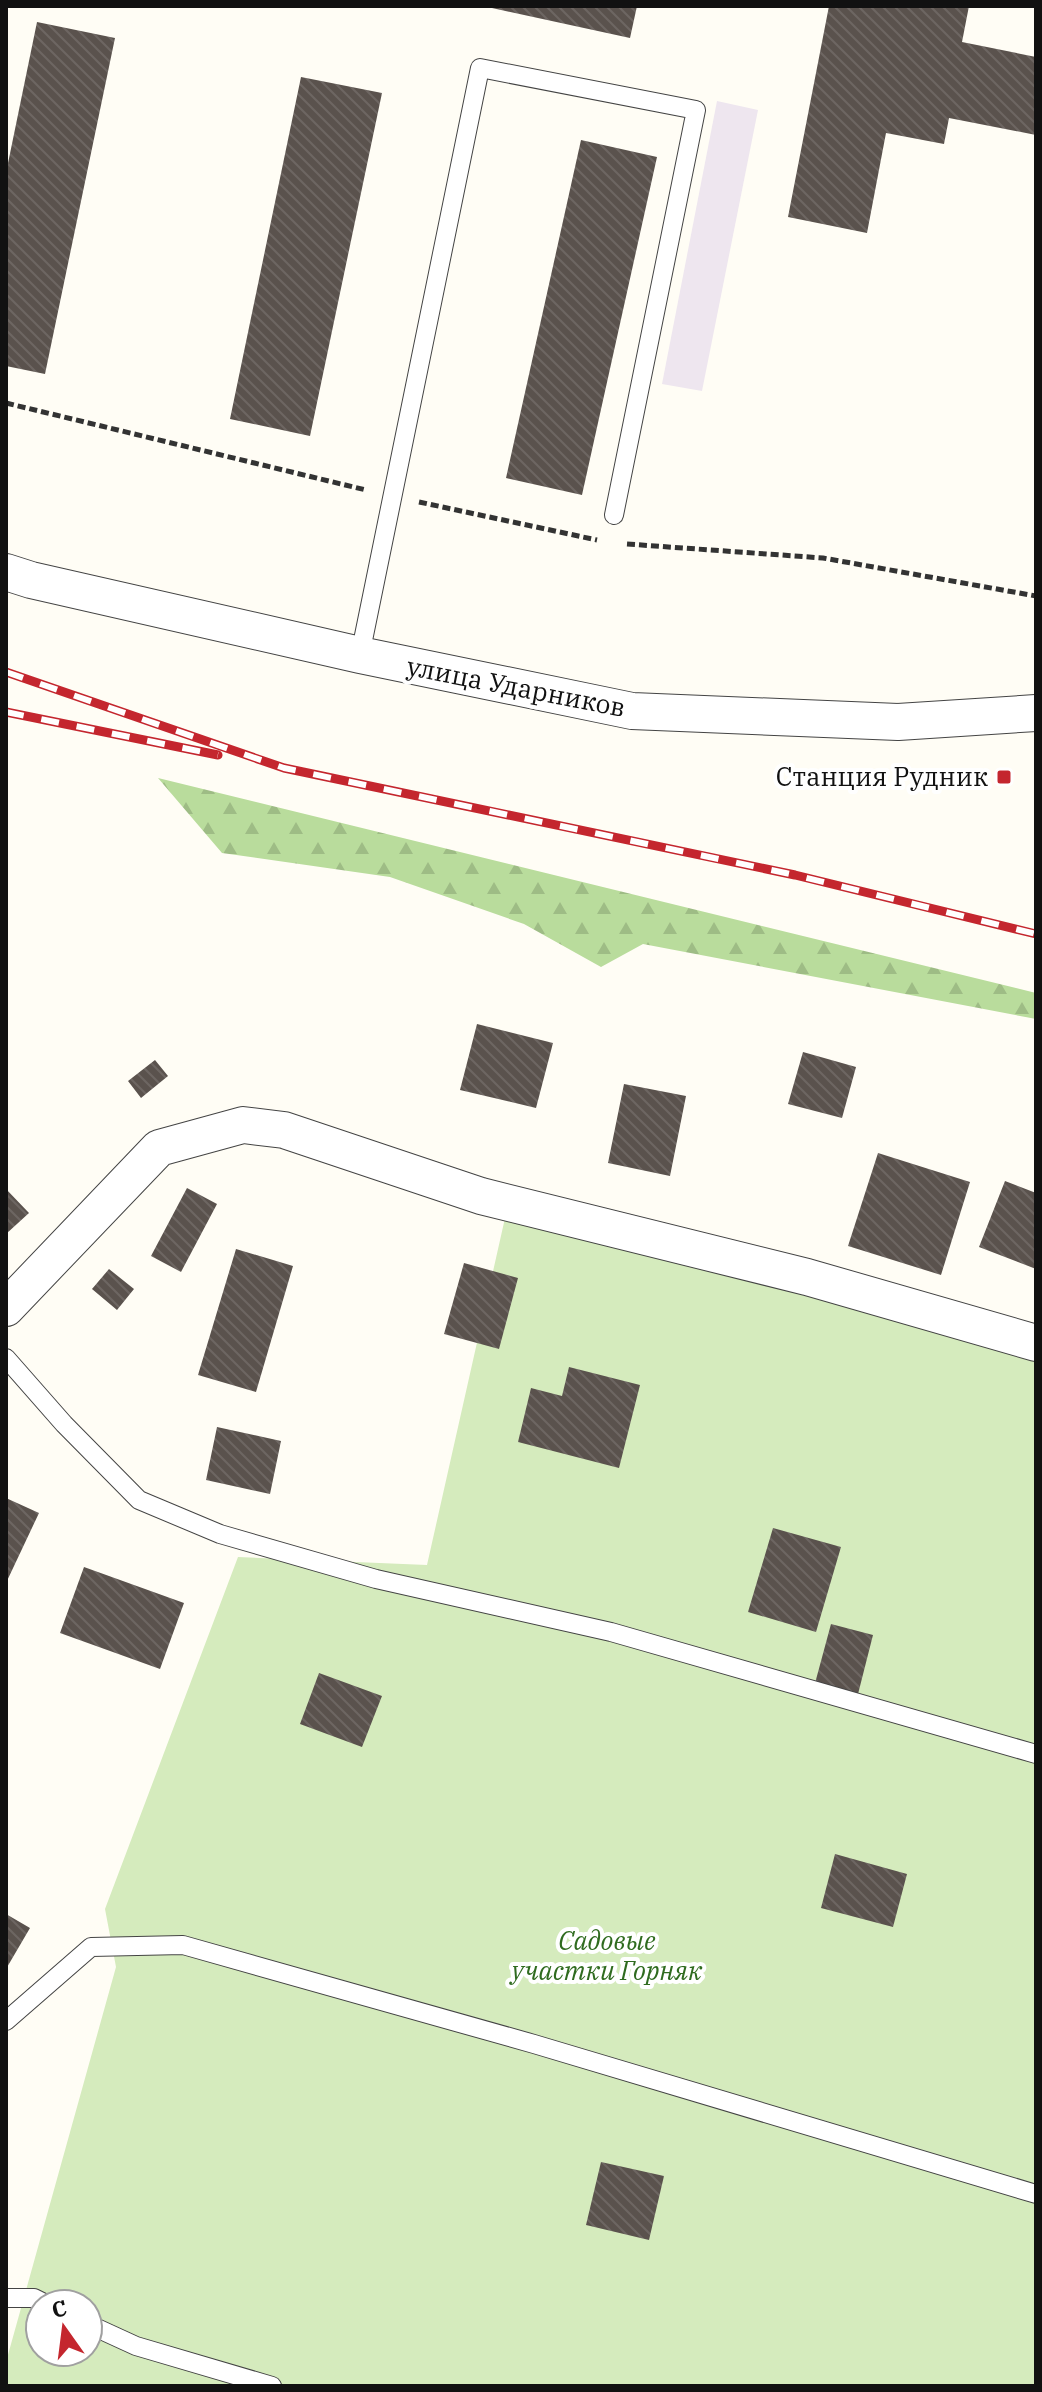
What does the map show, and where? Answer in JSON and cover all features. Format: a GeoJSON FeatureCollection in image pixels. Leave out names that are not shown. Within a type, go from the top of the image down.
{"type":"FeatureCollection","features":[{"type":"Feature","properties":{"kind":"street","name":"улица Ударников"},"geometry":{"type":"LineString","coordinates":[[6,572],[360,655],[632,711],[898,722],[1036,713]]}},
{"type":"Feature","properties":{"kind":"street"},"geometry":{"type":"LineString","coordinates":[[6,1308],[159,1148],[243,1125],[284,1130],[481,1196],[807,1277],[1036,1343]]}},
{"type":"Feature","properties":{"kind":"lane"},"geometry":{"type":"LineString","coordinates":[[360,655],[480,68],[696,110],[614,515]]}},
{"type":"Feature","properties":{"kind":"lane"},"geometry":{"type":"LineString","coordinates":[[6,1358],[64,1424],[139,1500],[220,1534],[376,1579],[611,1632],[1036,1754]]}},
{"type":"Feature","properties":{"kind":"lane"},"geometry":{"type":"LineString","coordinates":[[6,2021],[91,1947],[183,1945],[549,2049],[1036,2194]]}},
{"type":"Feature","properties":{"kind":"lane"},"geometry":{"type":"LineString","coordinates":[[104,2331],[136,2346],[272,2386]]}},
{"type":"Feature","properties":{"kind":"path"},"geometry":{"type":"LineString","coordinates":[[6,403],[393,497],[600,540]]}},
{"type":"Feature","properties":{"kind":"path"},"geometry":{"type":"LineString","coordinates":[[614,543],[823,558],[1036,596]]}},
{"type":"Feature","properties":{"kind":"shaded area"},"geometry":{"type":"Polygon","coordinates":[[[717,101],[758,110],[702,391],[662,384],[717,101]]]}},
{"type":"Feature","properties":{"kind":"green space"},"geometry":{"type":"Polygon","coordinates":[[[158,778],[1036,993],[1036,1019],[643,944],[601,967],[524,924],[390,877],[222,853],[158,778]]]}},
{"type":"Feature","properties":{"kind":"green space","name":"Садовые участки Горняк"},"geometry":{"type":"Polygon","coordinates":[[[505,1218],[1036,1355],[1036,2386],[6,2386],[6,2362],[24,2297],[24,2368],[104,2368],[104,2288],[27,2288],[116,1967],[105,1909],[238,1557],[427,1565],[505,1218]]]}},
{"type":"Feature","properties":{"kind":"building"},"geometry":{"type":"Polygon","coordinates":[[[483,6],[637,6],[630,38],[483,6]]]}},
{"type":"Feature","properties":{"kind":"building"},"geometry":{"type":"Polygon","coordinates":[[[829,6],[969,6],[962,42],[1036,57],[1036,135],[949,118],[944,144],[886,133],[867,233],[788,217],[829,6]]]}},
{"type":"Feature","properties":{"kind":"building"},"geometry":{"type":"Polygon","coordinates":[[[37,22],[115,38],[45,374],[6,366],[6,173],[37,22]]]}},
{"type":"Feature","properties":{"kind":"building"},"geometry":{"type":"Polygon","coordinates":[[[301,77],[382,93],[310,436],[230,419],[301,77]]]}},
{"type":"Feature","properties":{"kind":"building"},"geometry":{"type":"Polygon","coordinates":[[[581,140],[657,157],[582,495],[506,478],[581,140]]]}},
{"type":"Feature","properties":{"kind":"building"},"geometry":{"type":"Polygon","coordinates":[[[477,1024],[553,1043],[536,1108],[460,1090],[477,1024]]]}},
{"type":"Feature","properties":{"kind":"building"},"geometry":{"type":"Polygon","coordinates":[[[803,1052],[856,1067],[842,1118],[788,1104],[803,1052]]]}},
{"type":"Feature","properties":{"kind":"building"},"geometry":{"type":"Polygon","coordinates":[[[155,1060],[168,1076],[141,1098],[128,1081],[155,1060]]]}},
{"type":"Feature","properties":{"kind":"building"},"geometry":{"type":"Polygon","coordinates":[[[624,1084],[686,1096],[670,1176],[608,1163],[624,1084]]]}},
{"type":"Feature","properties":{"kind":"building"},"geometry":{"type":"Polygon","coordinates":[[[878,1153],[970,1182],[941,1275],[848,1246],[878,1153]]]}},
{"type":"Feature","properties":{"kind":"building"},"geometry":{"type":"Polygon","coordinates":[[[1005,1181],[1036,1193],[1036,1269],[979,1247],[1005,1181]]]}},
{"type":"Feature","properties":{"kind":"building"},"geometry":{"type":"Polygon","coordinates":[[[187,1188],[217,1204],[181,1272],[151,1256],[187,1188]]]}},
{"type":"Feature","properties":{"kind":"building"},"geometry":{"type":"Polygon","coordinates":[[[6,1189],[29,1213],[6,1234],[6,1189]]]}},
{"type":"Feature","properties":{"kind":"building"},"geometry":{"type":"Polygon","coordinates":[[[236,1249],[293,1266],[256,1392],[198,1375],[236,1249]]]}},
{"type":"Feature","properties":{"kind":"building"},"geometry":{"type":"Polygon","coordinates":[[[464,1263],[518,1278],[499,1349],[444,1334],[464,1263]]]}},
{"type":"Feature","properties":{"kind":"building"},"geometry":{"type":"Polygon","coordinates":[[[109,1269],[134,1289],[117,1310],[92,1289],[109,1269]]]}},
{"type":"Feature","properties":{"kind":"building"},"geometry":{"type":"Polygon","coordinates":[[[569,1367],[640,1385],[619,1468],[518,1442],[531,1388],[562,1396],[569,1367]]]}},
{"type":"Feature","properties":{"kind":"building"},"geometry":{"type":"Polygon","coordinates":[[[217,1427],[281,1441],[270,1494],[206,1480],[217,1427]]]}},
{"type":"Feature","properties":{"kind":"building"},"geometry":{"type":"Polygon","coordinates":[[[6,1498],[39,1513],[6,1583],[6,1498]]]}},
{"type":"Feature","properties":{"kind":"building"},"geometry":{"type":"Polygon","coordinates":[[[773,1528],[841,1547],[816,1632],[748,1612],[773,1528]]]}},
{"type":"Feature","properties":{"kind":"building"},"geometry":{"type":"Polygon","coordinates":[[[84,1567],[184,1603],[160,1669],[60,1633],[84,1567]]]}},
{"type":"Feature","properties":{"kind":"building"},"geometry":{"type":"Polygon","coordinates":[[[831,1624],[873,1635],[857,1698],[814,1687],[831,1624]]]}},
{"type":"Feature","properties":{"kind":"building"},"geometry":{"type":"Polygon","coordinates":[[[319,1673],[382,1696],[362,1747],[300,1724],[319,1673]]]}},
{"type":"Feature","properties":{"kind":"building"},"geometry":{"type":"Polygon","coordinates":[[[835,1854],[907,1874],[893,1927],[821,1908],[835,1854]]]}},
{"type":"Feature","properties":{"kind":"building"},"geometry":{"type":"Polygon","coordinates":[[[6,1914],[30,1928],[6,1969],[6,1914]]]}},
{"type":"Feature","properties":{"kind":"building"},"geometry":{"type":"Polygon","coordinates":[[[601,2162],[664,2176],[649,2240],[586,2225],[601,2162]]]}},
{"type":"Feature","properties":{"kind":"railway"},"geometry":{"type":"LineString","coordinates":[[6,672],[284,768],[795,875],[1036,934]]}},
{"type":"Feature","properties":{"kind":"railway"},"geometry":{"type":"LineString","coordinates":[[6,712],[218,755]]}},
{"type":"Feature","properties":{"kind":"place","name":"Станция Рудник"},"geometry":{"type":"Point","coordinates":[1004,777]}}]}
